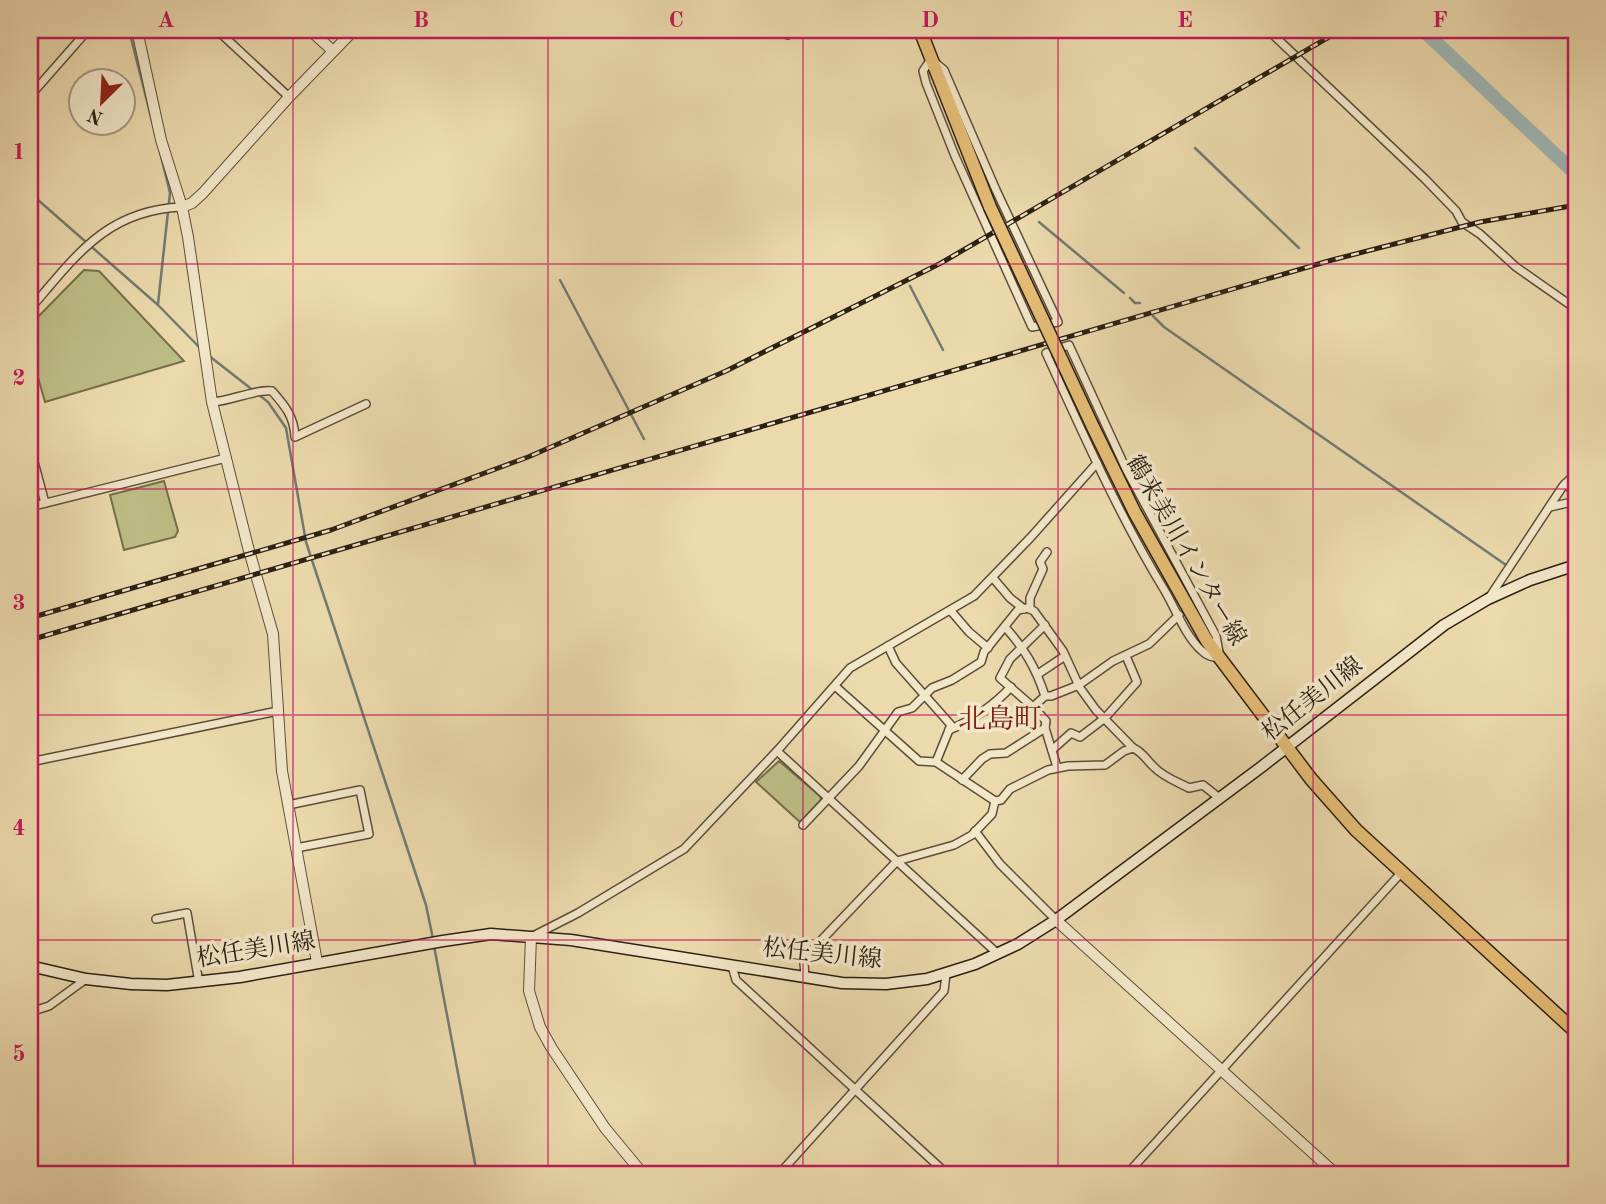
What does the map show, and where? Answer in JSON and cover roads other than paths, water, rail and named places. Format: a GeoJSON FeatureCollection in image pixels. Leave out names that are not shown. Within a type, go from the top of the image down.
{"type":"FeatureCollection","features":[{"type":"Feature","properties":{"kind":"main road","name":"鶴来美川インター線"},"geometry":{"type":"LineString","coordinates":[[920,30],[990,207],[1093,427],[1135,513],[1207,641],[1333,806],[1401,873],[1576,1032]]}},
{"type":"Feature","properties":{"kind":"main road","name":"松任美川線"},"geometry":{"type":"LineString","coordinates":[[30,966],[86,979],[131,984],[199,983],[491,934],[571,940],[842,983],[886,984],[927,979],[998,954],[1056,920],[1444,625],[1488,599],[1530,580],[1576,565]]}},
{"type":"Feature","properties":{"kind":"street"},"geometry":{"type":"LineString","coordinates":[[30,96],[88,30]]}},
{"type":"Feature","properties":{"kind":"street"},"geometry":{"type":"LineString","coordinates":[[137,30],[173,207],[205,344],[212,402],[273,634],[282,771],[317,962]]}},
{"type":"Feature","properties":{"kind":"street"},"geometry":{"type":"LineString","coordinates":[[217,30],[289,97]]}},
{"type":"Feature","properties":{"kind":"street"},"geometry":{"type":"LineString","coordinates":[[310,30],[333,51]]}},
{"type":"Feature","properties":{"kind":"street"},"geometry":{"type":"LineString","coordinates":[[30,309],[87,244],[100,233],[132,216],[192,204],[354,30]]}},
{"type":"Feature","properties":{"kind":"street"},"geometry":{"type":"LineString","coordinates":[[1268,30],[1424,179],[1456,212],[1462,222],[1480,234],[1516,267],[1576,309]]}},
{"type":"Feature","properties":{"kind":"street"},"geometry":{"type":"LineString","coordinates":[[931,59],[944,70],[1058,322],[1032,327],[955,156],[926,83],[923,71],[931,59]]}},
{"type":"Feature","properties":{"kind":"street"},"geometry":{"type":"LineString","coordinates":[[1069,345],[1142,502],[1216,636],[1220,658],[1211,657],[1200,649],[1178,615],[1151,569],[1097,463],[1046,352],[1069,345]]}},
{"type":"Feature","properties":{"kind":"street"},"geometry":{"type":"LineString","coordinates":[[212,402],[252,395],[263,390],[272,391],[289,410],[295,437],[366,404]]}},
{"type":"Feature","properties":{"kind":"street"},"geometry":{"type":"LineString","coordinates":[[30,447],[45,503]]}},
{"type":"Feature","properties":{"kind":"street"},"geometry":{"type":"LineString","coordinates":[[30,507],[226,458]]}},
{"type":"Feature","properties":{"kind":"street"},"geometry":{"type":"LineString","coordinates":[[643,1174],[605,1128],[540,1027],[529,991],[531,937],[578,913],[684,849],[777,751],[850,668],[974,596],[1097,463]]}},
{"type":"Feature","properties":{"kind":"street"},"geometry":{"type":"LineString","coordinates":[[1488,599],[1565,484],[1576,473]]}},
{"type":"Feature","properties":{"kind":"street"},"geometry":{"type":"LineString","coordinates":[[1565,484],[1576,493]]}},
{"type":"Feature","properties":{"kind":"street"},"geometry":{"type":"LineString","coordinates":[[1550,507],[1576,501]]}},
{"type":"Feature","properties":{"kind":"street"},"geometry":{"type":"LineString","coordinates":[[1027,609],[1043,569],[1040,562],[1047,552]]}},
{"type":"Feature","properties":{"kind":"street"},"geometry":{"type":"LineString","coordinates":[[993,578],[1005,593],[1034,611],[1065,656],[1079,685],[1096,710],[1133,748],[1169,778],[1189,788],[1203,785],[1218,797]]}},
{"type":"Feature","properties":{"kind":"street"},"geometry":{"type":"LineString","coordinates":[[803,825],[859,765],[898,712],[912,708],[932,688],[952,680],[981,662],[988,648],[1018,610],[1027,609]]}},
{"type":"Feature","properties":{"kind":"street"},"geometry":{"type":"LineString","coordinates":[[951,611],[969,632],[988,648]]}},
{"type":"Feature","properties":{"kind":"street"},"geometry":{"type":"LineString","coordinates":[[1033,707],[1045,696],[1079,685],[1104,667],[1149,644],[1178,615]]}},
{"type":"Feature","properties":{"kind":"street"},"geometry":{"type":"LineString","coordinates":[[1045,625],[1010,659],[1000,678],[1046,721],[1045,728],[1057,767]]}},
{"type":"Feature","properties":{"kind":"street"},"geometry":{"type":"LineString","coordinates":[[1005,626],[1023,648],[1038,674],[1045,696]]}},
{"type":"Feature","properties":{"kind":"street"},"geometry":{"type":"LineString","coordinates":[[888,646],[896,663],[951,725],[936,762]]}},
{"type":"Feature","properties":{"kind":"street"},"geometry":{"type":"LineString","coordinates":[[1038,674],[1065,656]]}},
{"type":"Feature","properties":{"kind":"street"},"geometry":{"type":"LineString","coordinates":[[1052,750],[1066,735],[1070,733],[1080,737],[1105,718],[1137,682],[1126,656]]}},
{"type":"Feature","properties":{"kind":"street"},"geometry":{"type":"LineString","coordinates":[[835,686],[919,761],[936,762],[995,801],[1001,800],[1010,789],[1057,767],[1105,765],[1124,751],[1133,748]]}},
{"type":"Feature","properties":{"kind":"street"},"geometry":{"type":"LineString","coordinates":[[949,730],[980,714],[1011,687]]}},
{"type":"Feature","properties":{"kind":"street"},"geometry":{"type":"LineString","coordinates":[[30,762],[278,711]]}},
{"type":"Feature","properties":{"kind":"street"},"geometry":{"type":"LineString","coordinates":[[962,780],[982,759],[990,754],[1006,752],[1045,728]]}},
{"type":"Feature","properties":{"kind":"street"},"geometry":{"type":"LineString","coordinates":[[777,751],[998,954]]}},
{"type":"Feature","properties":{"kind":"street"},"geometry":{"type":"LineString","coordinates":[[288,804],[360,790],[369,834],[296,848]]}},
{"type":"Feature","properties":{"kind":"street"},"geometry":{"type":"LineString","coordinates":[[805,978],[804,963],[810,952],[897,861],[954,845],[975,831],[992,814],[995,801]]}},
{"type":"Feature","properties":{"kind":"street"},"geometry":{"type":"LineString","coordinates":[[975,831],[1000,864],[1056,920],[1336,1174]]}},
{"type":"Feature","properties":{"kind":"street"},"geometry":{"type":"LineString","coordinates":[[1127,1174],[1401,873]]}},
{"type":"Feature","properties":{"kind":"street"},"geometry":{"type":"LineString","coordinates":[[156,919],[187,913],[199,983]]}},
{"type":"Feature","properties":{"kind":"street"},"geometry":{"type":"LineString","coordinates":[[732,966],[736,981],[947,1174]]}},
{"type":"Feature","properties":{"kind":"street"},"geometry":{"type":"LineString","coordinates":[[779,1174],[944,991],[946,974]]}},
{"type":"Feature","properties":{"kind":"street"},"geometry":{"type":"LineString","coordinates":[[30,1012],[49,1006],[86,979]]}},
{"type":"Feature","properties":{"kind":"waterway"},"geometry":{"type":"LineString","coordinates":[[129,30],[153,125]]}},
{"type":"Feature","properties":{"kind":"waterway"},"geometry":{"type":"LineString","coordinates":[[1423,30],[1496,99]]}},
{"type":"Feature","properties":{"kind":"waterway"},"geometry":{"type":"LineString","coordinates":[[1500,103],[1576,174]]}},
{"type":"Feature","properties":{"kind":"waterway"},"geometry":{"type":"LineString","coordinates":[[158,304],[170,193],[159,148]]}},
{"type":"Feature","properties":{"kind":"waterway"},"geometry":{"type":"LineString","coordinates":[[1195,148],[1299,248]]}},
{"type":"Feature","properties":{"kind":"waterway"},"geometry":{"type":"LineString","coordinates":[[30,193],[158,305],[201,349]]}},
{"type":"Feature","properties":{"kind":"waterway"},"geometry":{"type":"LineString","coordinates":[[1039,222],[1124,293]]}},
{"type":"Feature","properties":{"kind":"waterway"},"geometry":{"type":"LineString","coordinates":[[560,280],[644,439]]}},
{"type":"Feature","properties":{"kind":"waterway"},"geometry":{"type":"LineString","coordinates":[[910,286],[943,350]]}},
{"type":"Feature","properties":{"kind":"waterway"},"geometry":{"type":"LineString","coordinates":[[1130,298],[1135,303],[1140,303]]}},
{"type":"Feature","properties":{"kind":"waterway"},"geometry":{"type":"LineString","coordinates":[[1153,316],[1164,327],[1506,565]]}},
{"type":"Feature","properties":{"kind":"waterway"},"geometry":{"type":"LineString","coordinates":[[208,355],[268,402],[286,428],[306,542],[426,905],[433,939]]}},
{"type":"Feature","properties":{"kind":"waterway"},"geometry":{"type":"LineString","coordinates":[[434,946],[477,1174]]}},
{"type":"Feature","properties":{"kind":"waterway"},"geometry":{"type":"LineString","coordinates":[[30,1169],[37,1174]]}},
{"type":"Feature","properties":{"kind":"railway"},"geometry":{"type":"LineString","coordinates":[[30,618],[331,530],[528,457],[726,371],[941,263],[1341,30]]}},
{"type":"Feature","properties":{"kind":"railway"},"geometry":{"type":"LineString","coordinates":[[30,640],[1332,260],[1480,222],[1576,205]]}},
{"type":"Feature","properties":{"kind":"district","name":"北島町"},"geometry":{"type":"Point","coordinates":[1000,721]}}]}
